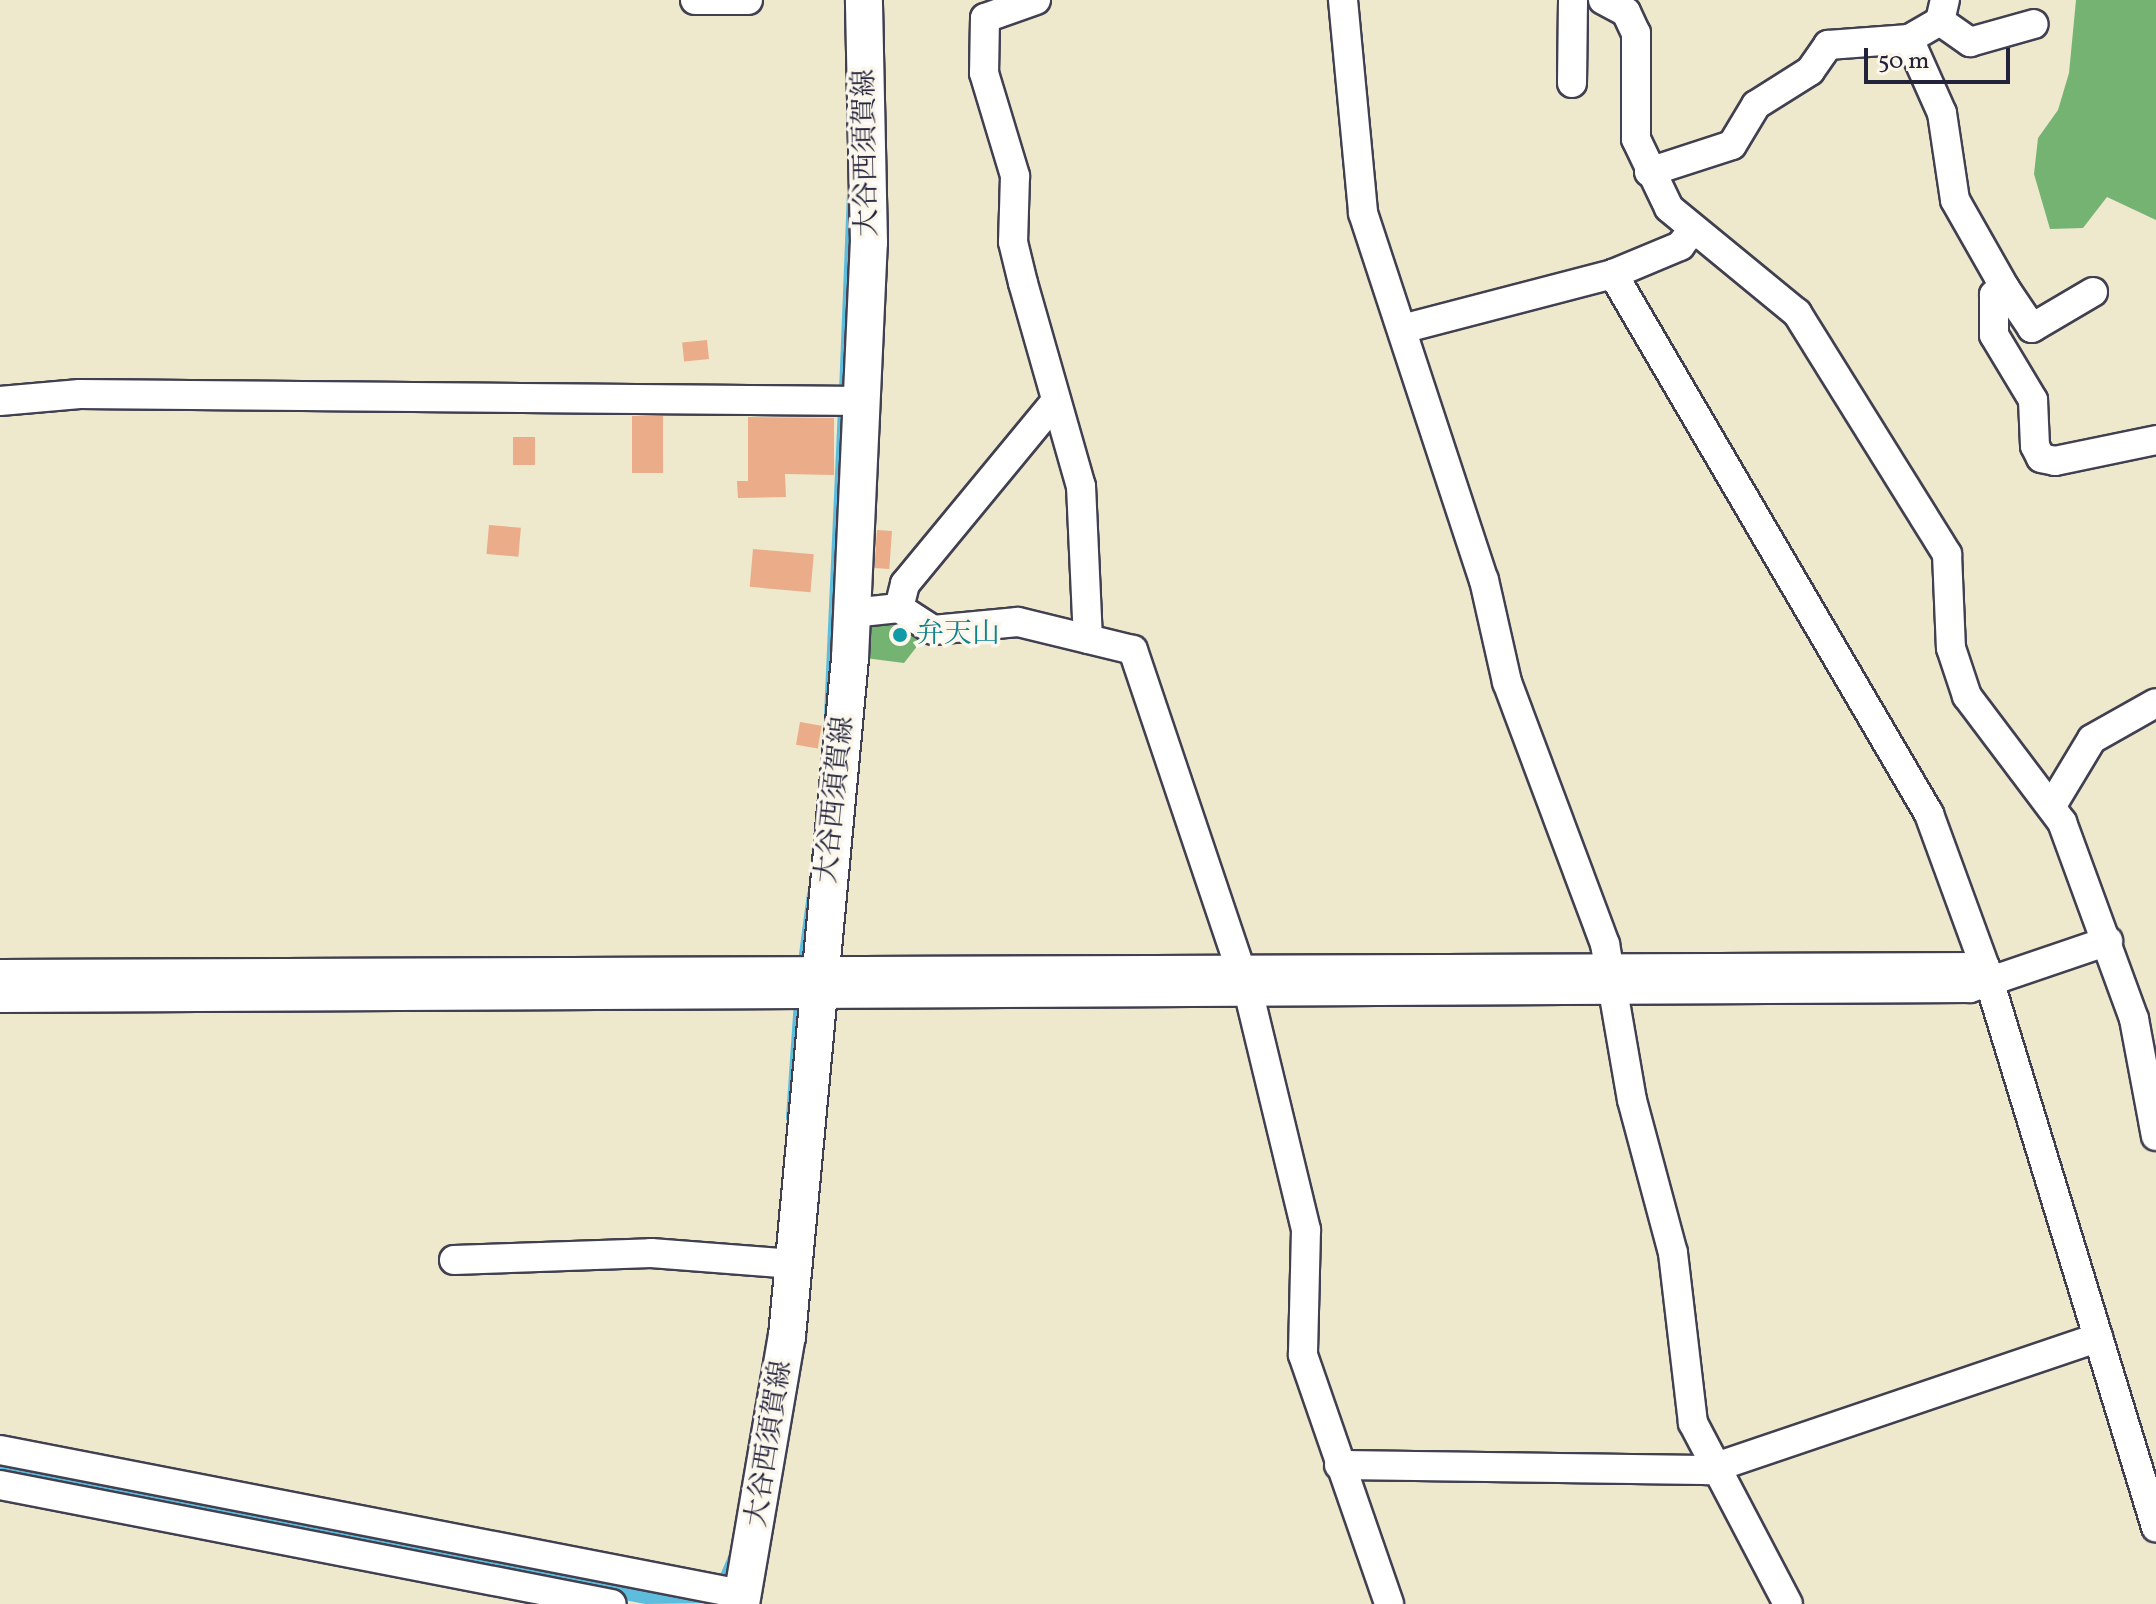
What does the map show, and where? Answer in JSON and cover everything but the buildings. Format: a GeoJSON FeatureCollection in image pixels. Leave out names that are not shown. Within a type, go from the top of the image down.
{"type":"FeatureCollection","features":[{"type":"Feature","properties":{"kind":"main road","name":"大谷西須賀線"},"geometry":{"type":"LineString","coordinates":[[753,1601],[794,1264],[814,987],[838,809],[852,613],[869,243],[864,0]]}},
{"type":"Feature","properties":{"kind":"street"},"geometry":{"type":"LineString","coordinates":[[695,0],[748,0]]}},
{"type":"Feature","properties":{"kind":"street"},"geometry":{"type":"LineString","coordinates":[[1036,0],[985,18],[984,73],[1015,176],[1013,242],[1055,402],[1081,486],[1088,639]]}},
{"type":"Feature","properties":{"kind":"street"},"geometry":{"type":"LineString","coordinates":[[1343,0],[1363,213],[1484,580],[1507,682],[1614,982],[1632,1100],[1673,1253],[1693,1423],[1788,1604]]}},
{"type":"Feature","properties":{"kind":"street"},"geometry":{"type":"LineString","coordinates":[[1572,83],[1573,0]]}},
{"type":"Feature","properties":{"kind":"street"},"geometry":{"type":"LineString","coordinates":[[1603,0],[1626,12],[1636,33],[1632,108],[1649,172],[1691,232],[1797,313],[1947,554],[1951,648],[1967,696],[2051,807],[2108,941],[2134,1019],[2156,1136]]}},
{"type":"Feature","properties":{"kind":"street"},"geometry":{"type":"LineString","coordinates":[[1649,172],[1732,145],[1756,105],[1810,71],[1837,40],[1886,46],[1909,39],[1942,11],[1970,42],[2034,24]]}},
{"type":"Feature","properties":{"kind":"street"},"geometry":{"type":"LineString","coordinates":[[1909,39],[1942,113],[1955,200],[2005,288],[2032,328],[2093,292]]}},
{"type":"Feature","properties":{"kind":"street"},"geometry":{"type":"LineString","coordinates":[[1402,329],[1613,274],[1680,246],[1691,232]]}},
{"type":"Feature","properties":{"kind":"street"},"geometry":{"type":"LineString","coordinates":[[1613,274],[1929,814],[1988,976],[2156,1527]]}},
{"type":"Feature","properties":{"kind":"street"},"geometry":{"type":"LineString","coordinates":[[2005,288],[1989,311],[2002,356],[2033,400],[2041,458],[2156,440]]}},
{"type":"Feature","properties":{"kind":"street"},"geometry":{"type":"LineString","coordinates":[[0,401],[80,394],[863,401]]}},
{"type":"Feature","properties":{"kind":"street"},"geometry":{"type":"LineString","coordinates":[[899,608],[905,584],[1055,402]]}},
{"type":"Feature","properties":{"kind":"street"},"geometry":{"type":"LineString","coordinates":[[852,613],[899,608],[933,630],[1018,622],[1133,650],[1246,983],[1306,1230],[1303,1355],[1389,1604]]}},
{"type":"Feature","properties":{"kind":"street"},"geometry":{"type":"LineString","coordinates":[[2051,807],[2092,739],[2156,703]]}},
{"type":"Feature","properties":{"kind":"street"},"geometry":{"type":"LineString","coordinates":[[0,998],[1988,976],[2108,941]]}},
{"type":"Feature","properties":{"kind":"street"},"geometry":{"type":"LineString","coordinates":[[0,974],[814,987]]}},
{"type":"Feature","properties":{"kind":"street"},"geometry":{"type":"LineString","coordinates":[[454,1260],[651,1253],[794,1264]]}},
{"type":"Feature","properties":{"kind":"street"},"geometry":{"type":"LineString","coordinates":[[1339,1465],[1716,1469],[2098,1338]]}},
{"type":"Feature","properties":{"kind":"street"},"geometry":{"type":"LineString","coordinates":[[0,1450],[753,1601]]}},
{"type":"Feature","properties":{"kind":"street"},"geometry":{"type":"LineString","coordinates":[[0,1485],[612,1604]]}},
{"type":"Feature","properties":{"kind":"green space"},"geometry":{"type":"Polygon","coordinates":[[[2076,0],[2156,0],[2156,220],[2107,197],[2083,228],[2050,229],[2034,174],[2038,138],[2058,110],[2069,73],[2076,0]]]}},
{"type":"Feature","properties":{"kind":"green space"},"geometry":{"type":"Polygon","coordinates":[[[878,613],[929,631],[904,663],[865,658],[862,624],[878,613]]]}},
{"type":"Feature","properties":{"kind":"water"},"geometry":{"type":"Polygon","coordinates":[[[0,1458],[716,1603],[645,1604],[0,1478],[0,1458]]]}},
{"type":"Feature","properties":{"kind":"waterway"},"geometry":{"type":"LineString","coordinates":[[842,392],[850,196]]}},
{"type":"Feature","properties":{"kind":"waterway"},"geometry":{"type":"LineString","coordinates":[[827,716],[841,407]]}},
{"type":"Feature","properties":{"kind":"waterway"},"geometry":{"type":"LineString","coordinates":[[801,962],[810,894]]}},
{"type":"Feature","properties":{"kind":"waterway"},"geometry":{"type":"LineString","coordinates":[[789,1118],[797,1001]]}},
{"type":"Feature","properties":{"kind":"waterway"},"geometry":{"type":"LineString","coordinates":[[720,1583],[733,1553]]}},
{"type":"Feature","properties":{"kind":"place","name":"弁天山"},"geometry":{"type":"Point","coordinates":[900,635]}}]}
